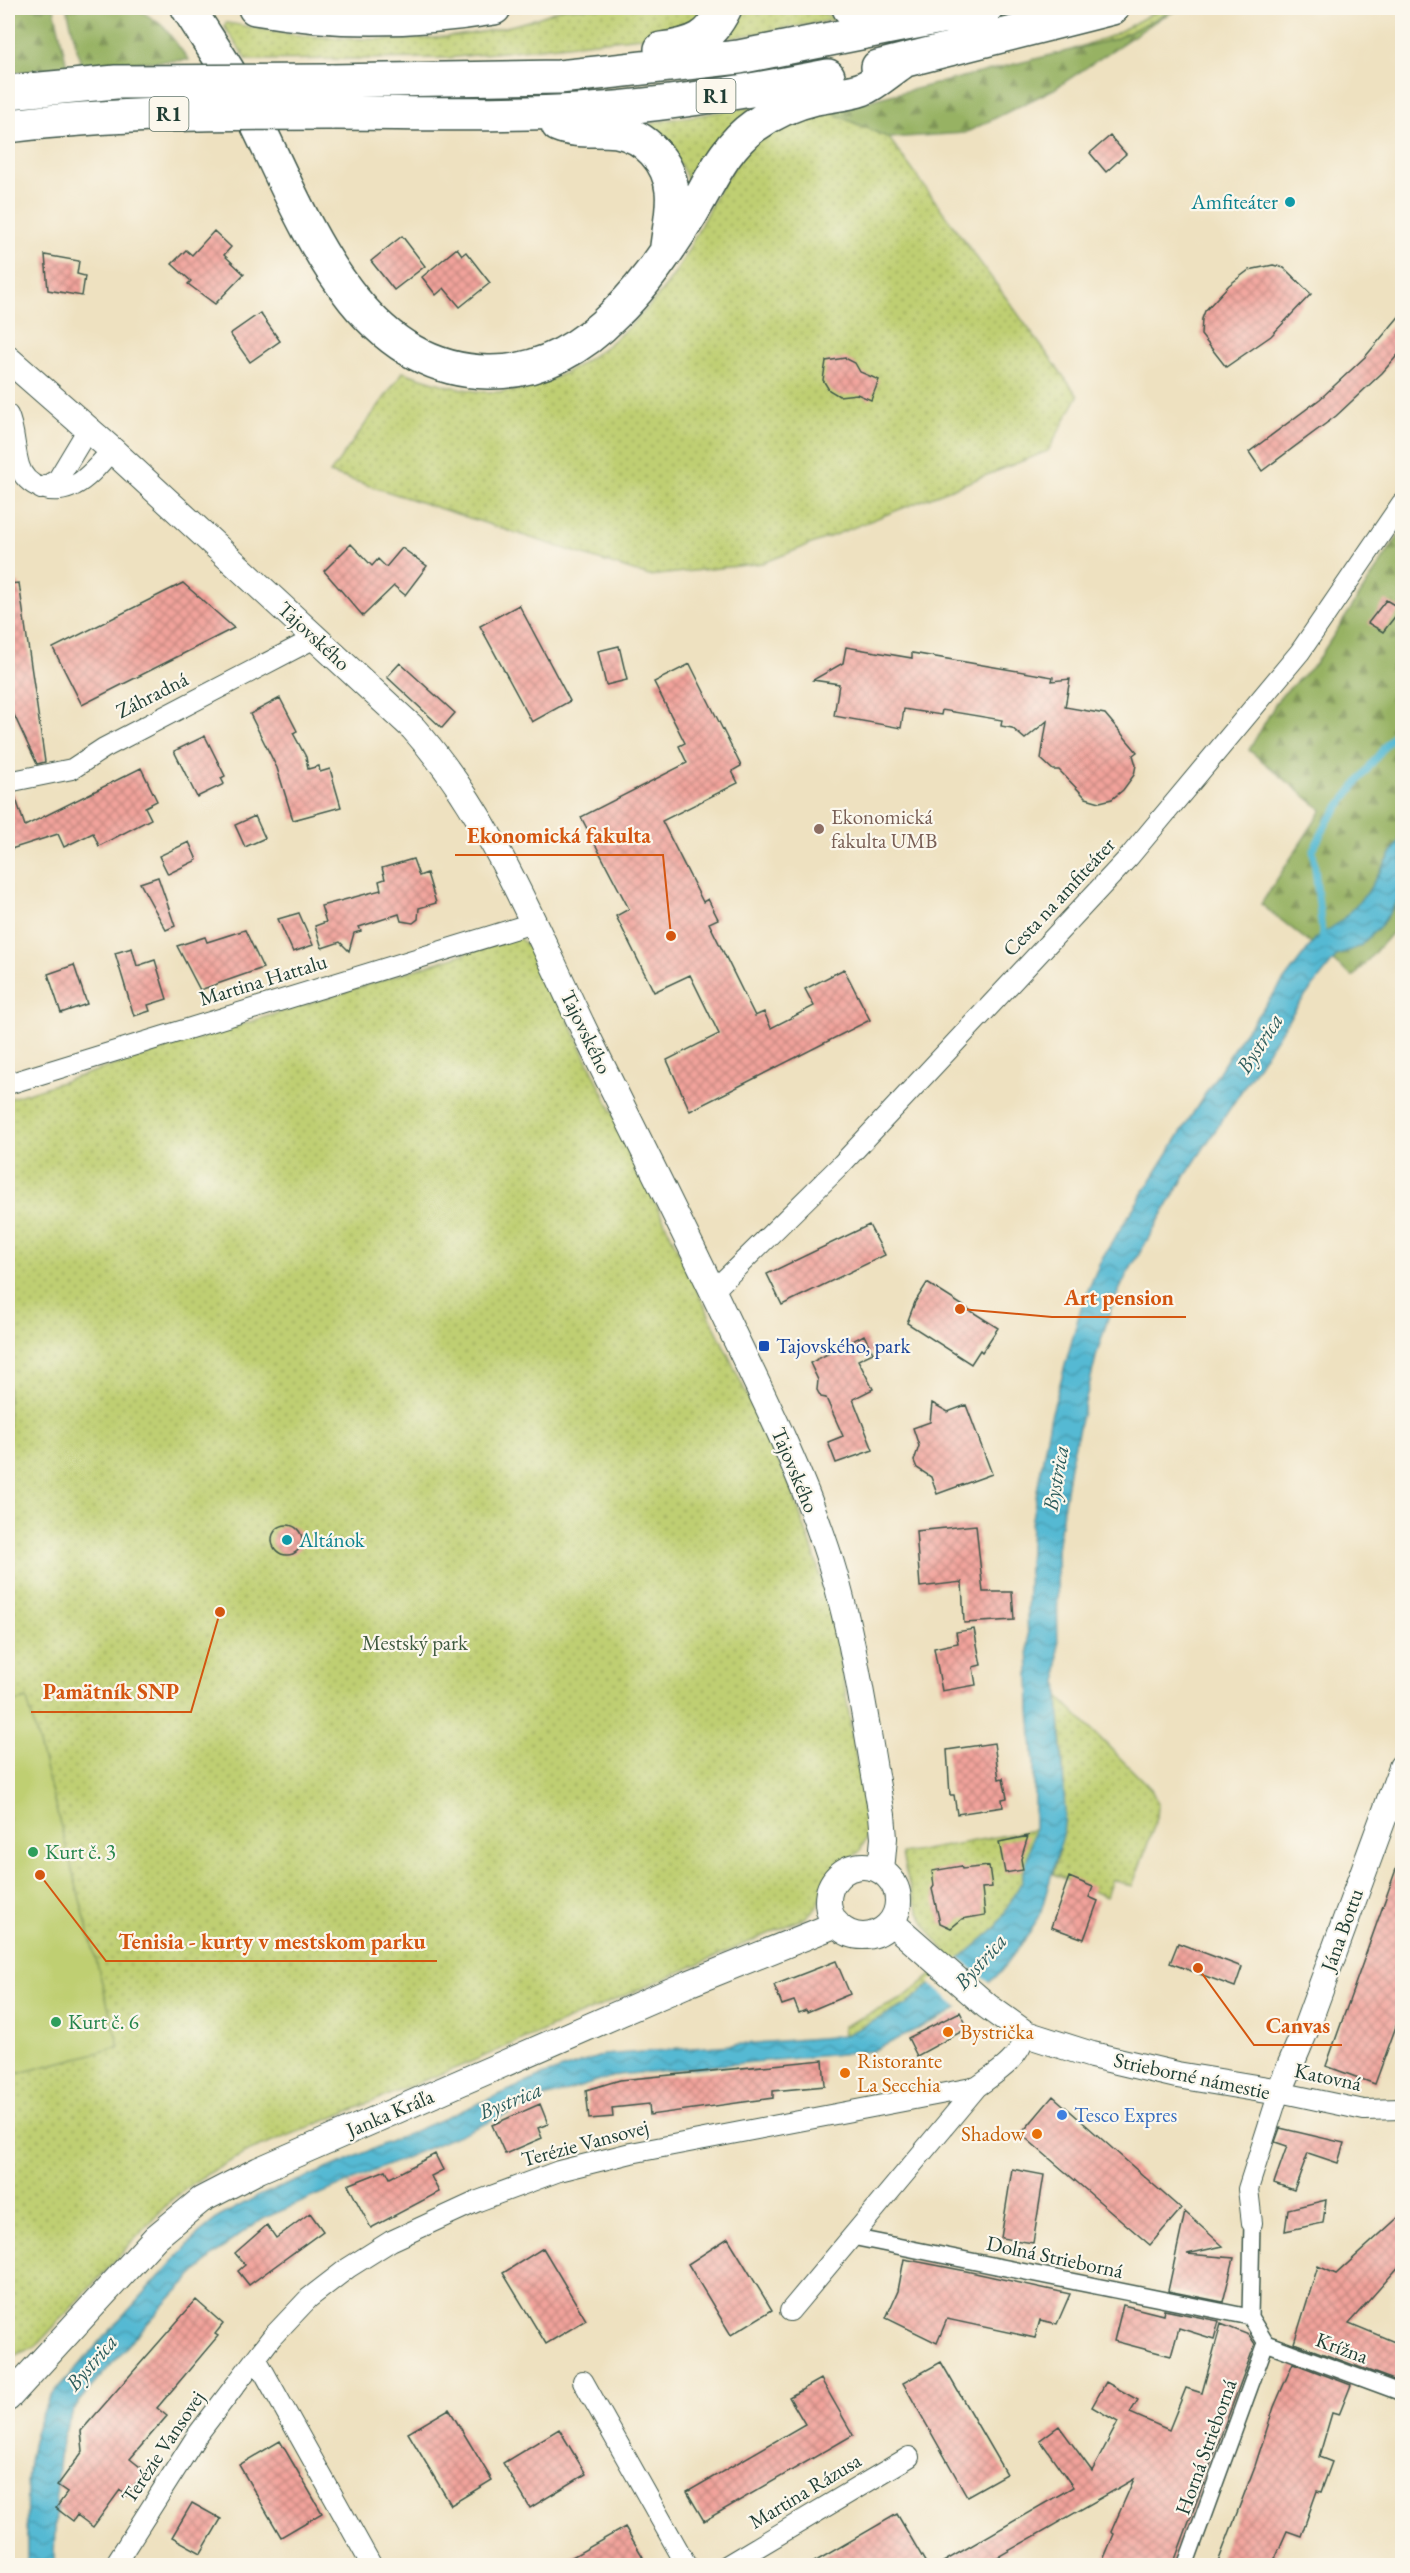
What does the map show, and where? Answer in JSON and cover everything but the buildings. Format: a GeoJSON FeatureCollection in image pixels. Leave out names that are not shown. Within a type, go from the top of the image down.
{"type":"FeatureCollection","features":[{"type":"Feature","properties":{"kind":"highway"},"geometry":{"type":"LineString","coordinates":[[188,8],[242,95],[327,261],[362,309],[393,338],[417,355],[451,368],[471,372],[523,370],[542,365],[574,347],[604,324],[633,295],[690,215],[719,165],[753,126],[782,110],[811,99],[863,88],[900,63]]}},
{"type":"Feature","properties":{"kind":"highway"},"geometry":{"type":"LineString","coordinates":[[255,8],[304,16],[356,19],[415,18],[494,8]]}},
{"type":"Feature","properties":{"kind":"highway"},"geometry":{"type":"LineString","coordinates":[[616,71],[641,54],[700,40],[717,24],[725,8]]}},
{"type":"Feature","properties":{"kind":"highway"},"geometry":{"type":"LineString","coordinates":[[849,8],[970,11]]}},
{"type":"Feature","properties":{"kind":"highway","name":"R1"},"geometry":{"type":"LineString","coordinates":[[8,126],[166,114],[530,113],[629,106],[739,93],[900,63],[1112,8]]}},
{"type":"Feature","properties":{"kind":"highway","name":"R1"},"geometry":{"type":"LineString","coordinates":[[8,92],[116,82],[559,77],[739,57],[970,11]]}},
{"type":"Feature","properties":{"kind":"highway"},"geometry":{"type":"LineString","coordinates":[[530,113],[568,129],[618,131],[641,140],[658,156],[669,173],[673,192],[667,248]]}},
{"type":"Feature","properties":{"kind":"street","name":"Tajovského"},"geometry":{"type":"LineString","coordinates":[[8,359],[112,450],[413,728],[440,758],[483,826],[713,1292],[783,1439],[824,1542],[851,1648],[882,1815],[884,1838],[881,1871]]}},
{"type":"Feature","properties":{"kind":"street"},"geometry":{"type":"LineString","coordinates":[[8,415],[19,466],[27,481],[41,489],[72,487],[85,479],[112,450]]}},
{"type":"Feature","properties":{"kind":"street"},"geometry":{"type":"LineString","coordinates":[[41,489],[58,479],[88,429]]}},
{"type":"Feature","properties":{"kind":"street","name":"Cesta na amfiteáter"},"geometry":{"type":"LineString","coordinates":[[713,1292],[839,1167],[1129,857],[1300,652],[1402,503]]}},
{"type":"Feature","properties":{"kind":"street","name":"Záhradná"},"geometry":{"type":"LineString","coordinates":[[8,782],[72,769],[104,748],[315,638]]}},
{"type":"Feature","properties":{"kind":"street","name":"Martina Hattalu"},"geometry":{"type":"LineString","coordinates":[[8,1084],[532,923]]}},
{"type":"Feature","properties":{"kind":"street","name":"Jána Bottu"},"geometry":{"type":"LineString","coordinates":[[1279,2092],[1296,2053],[1402,1767]]}},
{"type":"Feature","properties":{"kind":"street"},"geometry":{"type":"LineString","coordinates":[[860,1866],[881,1871],[894,1885],[897,1894],[898,1904],[891,1922],[884,1929],[865,1936],[855,1935],[837,1924],[829,1905],[829,1894],[840,1875],[860,1866]]}},
{"type":"Feature","properties":{"kind":"street","name":"Strieborné námestie"},"geometry":{"type":"LineString","coordinates":[[891,1922],[980,2001],[1026,2034],[1092,2055],[1279,2092],[1248,2189],[1252,2223],[1250,2317]]}},
{"type":"Feature","properties":{"kind":"street","name":"Janka Kráľa"},"geometry":{"type":"LineString","coordinates":[[8,2398],[156,2237],[201,2200],[259,2170],[630,2009],[837,1924]]}},
{"type":"Feature","properties":{"kind":"street","name":"Terézie Vansovej"},"geometry":{"type":"LineString","coordinates":[[790,2311],[977,2087],[1015,2058],[1022,2049],[1026,2034]]}},
{"type":"Feature","properties":{"kind":"street","name":"Terézie Vansovej"},"geometry":{"type":"LineString","coordinates":[[114,2565],[198,2434],[256,2358],[309,2298],[348,2268],[391,2241],[478,2201],[560,2171],[631,2153],[977,2087]]}},
{"type":"Feature","properties":{"kind":"street","name":"Katovná"},"geometry":{"type":"LineString","coordinates":[[1279,2092],[1364,2110],[1402,2109]]}},
{"type":"Feature","properties":{"kind":"street","name":"Dolná Strieborná"},"geometry":{"type":"LineString","coordinates":[[852,2237],[1250,2317]]}},
{"type":"Feature","properties":{"kind":"street"},"geometry":{"type":"LineString","coordinates":[[1250,2317],[1266,2343]]}},
{"type":"Feature","properties":{"kind":"street","name":"Krížna"},"geometry":{"type":"LineString","coordinates":[[1266,2343],[1402,2393]]}},
{"type":"Feature","properties":{"kind":"street","name":"Horná Strieborná"},"geometry":{"type":"LineString","coordinates":[[1185,2565],[1266,2343]]}},
{"type":"Feature","properties":{"kind":"street"},"geometry":{"type":"LineString","coordinates":[[256,2358],[372,2565]]}},
{"type":"Feature","properties":{"kind":"street"},"geometry":{"type":"LineString","coordinates":[[583,2381],[687,2565]]}},
{"type":"Feature","properties":{"kind":"street","name":"Martina Rázusa"},"geometry":{"type":"LineString","coordinates":[[726,2565],[909,2457]]}},
{"type":"Feature","properties":{"kind":"green space"},"geometry":{"type":"Polygon","coordinates":[[[8,8],[54,8],[67,66],[8,74],[8,8]]]}},
{"type":"Feature","properties":{"kind":"green space"},"geometry":{"type":"Polygon","coordinates":[[[67,8],[137,8],[163,26],[189,60],[81,65],[67,8]]]}},
{"type":"Feature","properties":{"kind":"green space"},"geometry":{"type":"Polygon","coordinates":[[[563,8],[706,8],[702,20],[678,33],[447,58],[247,60],[224,26],[226,23],[290,34],[332,38],[433,38],[500,29],[563,8]]]}},
{"type":"Feature","properties":{"kind":"green space"},"geometry":{"type":"Polygon","coordinates":[[[740,8],[808,8],[839,19],[731,38],[729,35],[740,8]]]}},
{"type":"Feature","properties":{"kind":"green space"},"geometry":{"type":"Polygon","coordinates":[[[1162,8],[1182,8],[1115,39],[1063,53],[1113,35],[1162,8]]]}},
{"type":"Feature","properties":{"kind":"green space"},"geometry":{"type":"Polygon","coordinates":[[[1168,13],[1054,89],[965,133],[889,138],[827,111],[1115,39],[1168,13]]]}},
{"type":"Feature","properties":{"kind":"green space"},"geometry":{"type":"Polygon","coordinates":[[[757,106],[690,186],[673,154],[647,127],[655,122],[757,106]]]}},
{"type":"Feature","properties":{"kind":"green space"},"geometry":{"type":"Polygon","coordinates":[[[827,111],[889,138],[1078,396],[1048,451],[763,563],[649,576],[330,473],[403,372],[463,389],[500,392],[526,388],[552,379],[603,348],[648,308],[666,286],[680,265],[723,184],[744,155],[764,136],[773,131],[827,111]]]}},
{"type":"Feature","properties":{"kind":"green space"},"geometry":{"type":"Polygon","coordinates":[[[1402,530],[1402,921],[1353,977],[1261,904],[1322,810],[1249,750],[1279,698],[1315,664],[1402,530]]]}},
{"type":"Feature","properties":{"kind":"green space","name":"Mestský park"},"geometry":{"type":"Polygon","coordinates":[[[517,937],[535,950],[790,1485],[814,1554],[836,1633],[868,1833],[860,1851],[841,1865],[830,1878],[818,1905],[805,1918],[473,2061],[245,2153],[202,2177],[171,2200],[36,2346],[8,2358],[8,1099],[517,937]]]}},
{"type":"Feature","properties":{"kind":"green space"},"geometry":{"type":"Polygon","coordinates":[[[1059,1697],[1151,1789],[1158,1805],[1157,1818],[1132,1887],[1112,1879],[1106,1897],[1053,1874],[1059,1852],[1064,1808],[1059,1697]]]}},
{"type":"Feature","properties":{"kind":"green space"},"geometry":{"type":"Polygon","coordinates":[[[27,1699],[119,2047],[8,2076],[8,1704],[27,1699]]]}},
{"type":"Feature","properties":{"kind":"green space"},"geometry":{"type":"Polygon","coordinates":[[[1034,1830],[1022,1881],[996,1928],[906,2005],[844,2036],[843,2026],[902,1999],[952,1958],[932,1935],[918,1910],[902,1854],[1034,1830]]]}},
{"type":"Feature","properties":{"kind":"water","name":"Bystrica"},"geometry":{"type":"Polygon","coordinates":[[[1402,836],[1402,892],[1400,897],[1382,924],[1360,946],[1337,956],[1296,1008],[1182,1181],[1126,1276],[1111,1308],[1096,1357],[1070,1465],[1057,1549],[1058,1678],[1065,1812],[1063,1835],[1041,1911],[1031,1931],[998,1975],[950,2013],[872,2051],[618,2075],[545,2098],[262,2219],[236,2237],[188,2280],[80,2400],[67,2426],[60,2452],[54,2565],[27,2566],[27,2497],[30,2453],[44,2411],[56,2390],[199,2233],[219,2217],[256,2197],[315,2174],[542,2076],[604,2055],[844,2036],[906,2005],[996,1928],[1022,1881],[1034,1830],[1034,1765],[1027,1610],[1031,1524],[1050,1420],[1082,1304],[1102,1258],[1239,1040],[1316,938],[1340,922],[1367,893],[1402,836]]]}},
{"type":"Feature","properties":{"kind":"pier"},"geometry":{"type":"Polygon","coordinates":[[[959,1958],[991,1984],[961,2009],[929,1982],[959,1958]]]}},
{"type":"Feature","properties":{"kind":"waterway"},"geometry":{"type":"LineString","coordinates":[[1323,941],[1313,850],[1328,821],[1402,724]]}},
{"type":"Feature","properties":{"kind":"place","name":"Amfiteáter"},"geometry":{"type":"Point","coordinates":[1290,202]}},
{"type":"Feature","properties":{"kind":"place","name":"Ekonomická fakulta UMB"},"geometry":{"type":"Point","coordinates":[819,829]}},
{"type":"Feature","properties":{"kind":"place","name":"Ekonomická fakulta"},"geometry":{"type":"Point","coordinates":[671,936]}},
{"type":"Feature","properties":{"kind":"place","name":"Art pension"},"geometry":{"type":"Point","coordinates":[960,1309]}},
{"type":"Feature","properties":{"kind":"place","name":"Tajovského, park"},"geometry":{"type":"Point","coordinates":[764,1346]}},
{"type":"Feature","properties":{"kind":"place","name":"Altánok"},"geometry":{"type":"Point","coordinates":[287,1540]}},
{"type":"Feature","properties":{"kind":"place","name":"Pamätník SNP"},"geometry":{"type":"Point","coordinates":[220,1612]}},
{"type":"Feature","properties":{"kind":"place","name":"Kurt č. 3"},"geometry":{"type":"Point","coordinates":[33,1852]}},
{"type":"Feature","properties":{"kind":"place","name":"Tenisia - kurty v mestskom parku"},"geometry":{"type":"Point","coordinates":[40,1875]}},
{"type":"Feature","properties":{"kind":"place","name":"Canvas"},"geometry":{"type":"Point","coordinates":[1198,1968]}},
{"type":"Feature","properties":{"kind":"place","name":"Kurt č. 6"},"geometry":{"type":"Point","coordinates":[56,2022]}},
{"type":"Feature","properties":{"kind":"place","name":"Bystrička"},"geometry":{"type":"Point","coordinates":[948,2032]}},
{"type":"Feature","properties":{"kind":"place","name":"Ristorante La Secchia"},"geometry":{"type":"Point","coordinates":[845,2073]}},
{"type":"Feature","properties":{"kind":"place","name":"Tesco Expres"},"geometry":{"type":"Point","coordinates":[1062,2115]}},
{"type":"Feature","properties":{"kind":"place","name":"Shadow"},"geometry":{"type":"Point","coordinates":[1037,2134]}}]}
